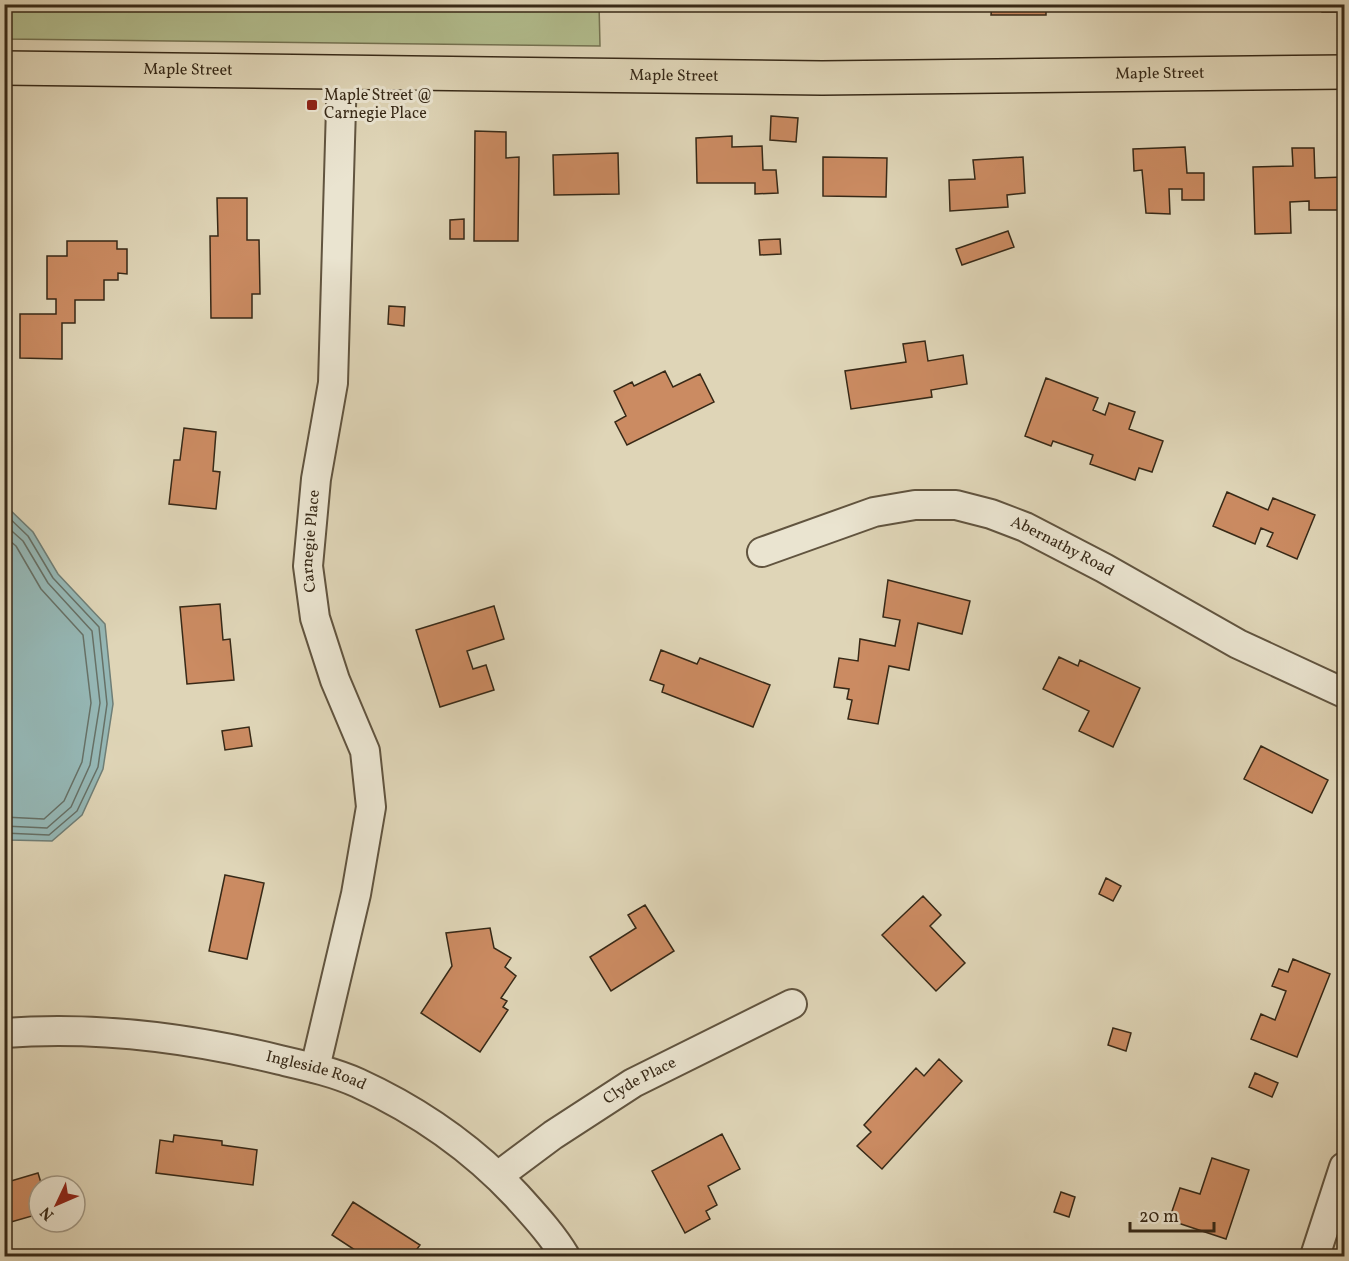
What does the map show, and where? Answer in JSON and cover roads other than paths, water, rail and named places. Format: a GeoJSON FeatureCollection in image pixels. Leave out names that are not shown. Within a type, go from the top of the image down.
{"type":"FeatureCollection","features":[{"type":"Feature","properties":{"kind":"main road","name":"Maple Street"},"geometry":{"type":"LineString","coordinates":[[4,68],[822,78],[1344,72]]}},
{"type":"Feature","properties":{"kind":"street","name":"Carnegie Place"},"geometry":{"type":"LineString","coordinates":[[315,1068],[356,894],[371,807],[365,751],[335,680],[315,618],[308,566],[316,479],[333,383],[342,73]]}},
{"type":"Feature","properties":{"kind":"street","name":"Abernathy Road"},"geometry":{"type":"LineString","coordinates":[[762,552],[874,512],[915,506],[956,505],[991,514],[1025,527],[1104,568],[1238,644],[1344,693]]}},
{"type":"Feature","properties":{"kind":"street","name":"Clyde Place"},"geometry":{"type":"LineString","coordinates":[[498,1176],[553,1135],[633,1083],[792,1004]]}},
{"type":"Feature","properties":{"kind":"street","name":"Ingleside Road"},"geometry":{"type":"LineString","coordinates":[[4,1033],[28,1031],[139,1036],[236,1049],[315,1068],[357,1083],[412,1113],[461,1145],[498,1176],[557,1243],[565,1257]]}},
{"type":"Feature","properties":{"kind":"street"},"geometry":{"type":"LineString","coordinates":[[1315,1257],[1344,1167]]}},
{"type":"Feature","properties":{"kind":"water"},"geometry":{"type":"Polygon","coordinates":[[[5,505],[33,532],[58,574],[105,624],[113,704],[103,769],[82,815],[52,841],[5,838],[5,505]]]}},
{"type":"Feature","properties":{"kind":"place","name":"Maple Street @ Carnegie Place"},"geometry":{"type":"Point","coordinates":[312,105]}}]}
